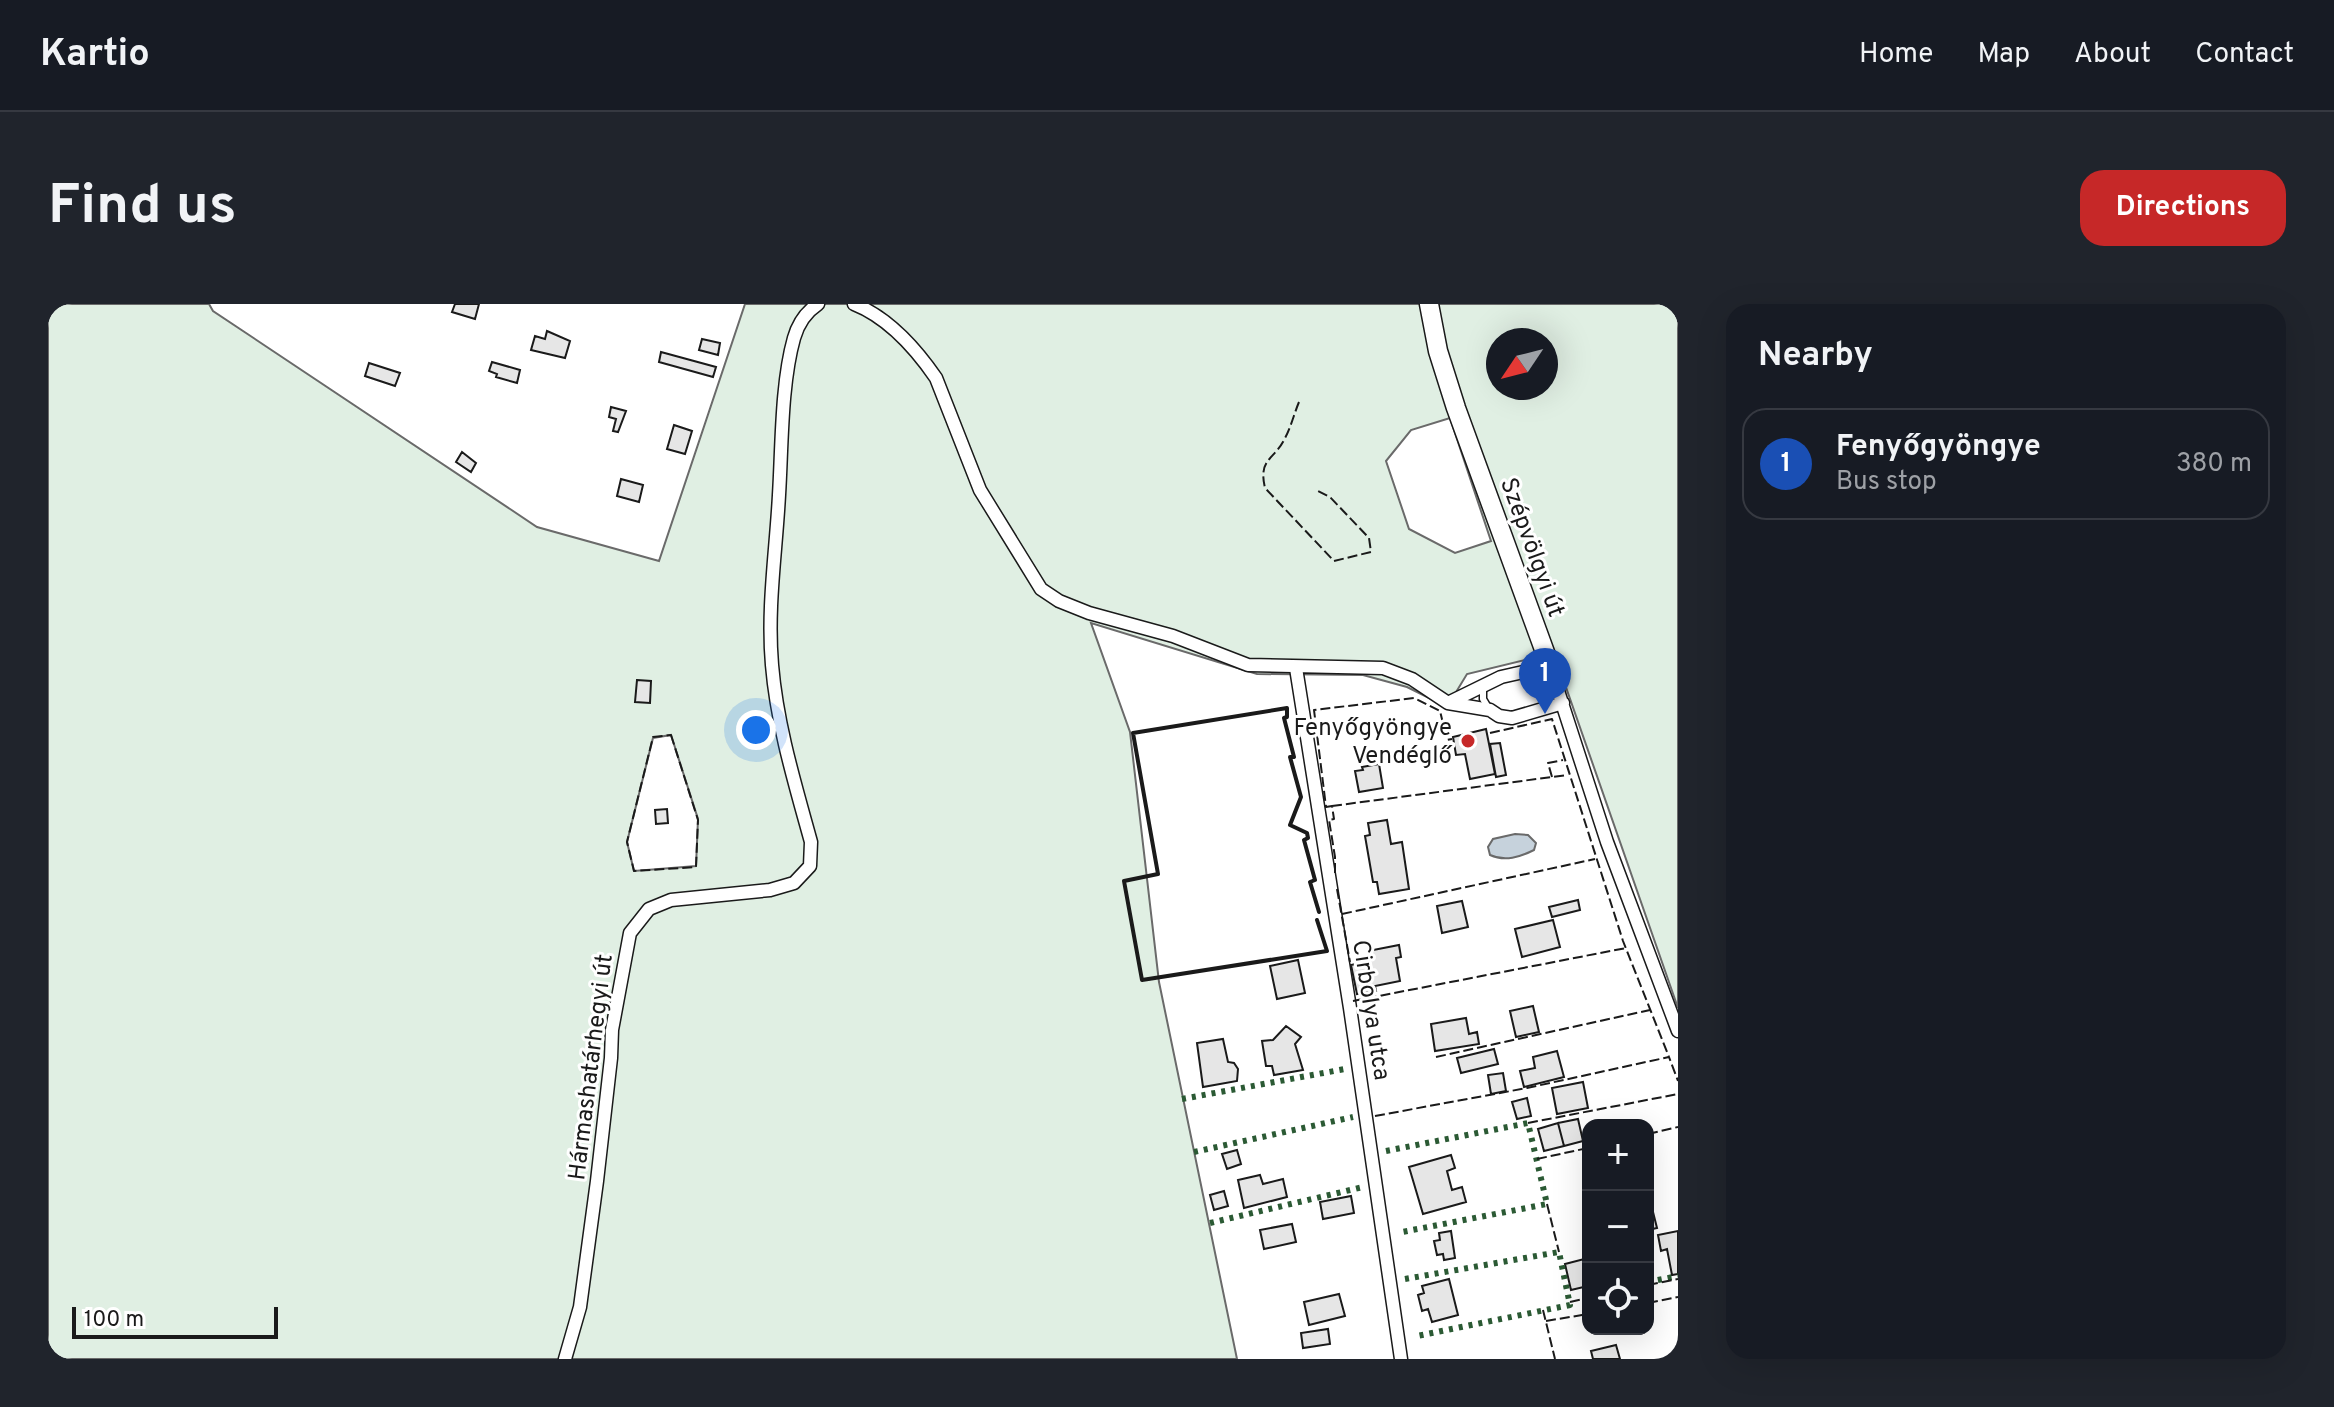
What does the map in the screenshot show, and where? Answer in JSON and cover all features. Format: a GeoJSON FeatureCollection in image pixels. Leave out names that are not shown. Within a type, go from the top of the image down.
{"type":"FeatureCollection","features":[{"type":"Feature","properties":{"kind":"street","name":"Hármashatárhegyi út"},"geometry":{"type":"LineString","coordinates":[[565,1359],[580,1307],[597,1181],[612,1030],[630,933],[649,909],[671,900],[782,888],[801,878],[812,860],[811,842],[780,721],[772,665],[771,612],[772,563],[788,372],[794,337],[801,322],[818,304]]}},
{"type":"Feature","properties":{"kind":"street"},"geometry":{"type":"LineString","coordinates":[[854,304],[888,324],[936,378],[980,490],[1041,589],[1071,607],[1173,636],[1248,665],[1383,668],[1412,679],[1448,703],[1463,708],[1490,710],[1499,716],[1512,718],[1563,703]]}},
{"type":"Feature","properties":{"kind":"street","name":"Szépvölgyi út"},"geometry":{"type":"LineString","coordinates":[[1429,304],[1438,351],[1456,408],[1563,703],[1612,854],[1678,1031]]}},
{"type":"Feature","properties":{"kind":"street"},"geometry":{"type":"LineString","coordinates":[[1448,703],[1501,677],[1550,666]]}},
{"type":"Feature","properties":{"kind":"street","name":"Cirbolya utca"},"geometry":{"type":"LineString","coordinates":[[1296,668],[1401,1359]]}},
{"type":"Feature","properties":{"kind":"lane"},"geometry":{"type":"LineString","coordinates":[[1483,687],[1483,699],[1490,710]]}},
{"type":"Feature","properties":{"kind":"green space"},"geometry":{"type":"Polygon","coordinates":[[[48,304],[209,304],[213,311],[537,527],[659,561],[745,304],[1678,304],[1678,1008],[1554,653],[1467,674],[1447,707],[1407,687],[1363,675],[1257,674],[1091,623],[1130,732],[1159,982],[1237,1359],[48,1359],[48,304]],[[1450,418],[1411,430],[1386,461],[1409,529],[1455,553],[1491,541],[1450,418]],[[671,735],[653,738],[627,842],[634,871],[696,866],[698,819],[671,735]]]}},
{"type":"Feature","properties":{"kind":"shaded area"},"geometry":{"type":"Polygon","coordinates":[[[1515,834],[1528,835],[1536,843],[1534,850],[1512,858],[1490,855],[1488,847],[1493,839],[1515,834]]]}},
{"type":"Feature","properties":{"kind":"building"},"geometry":{"type":"Polygon","coordinates":[[[455,304],[479,304],[475,319],[452,312],[455,304]]]}},
{"type":"Feature","properties":{"kind":"building"},"geometry":{"type":"Polygon","coordinates":[[[547,331],[570,341],[565,358],[531,350],[535,336],[545,339],[547,331]]]}},
{"type":"Feature","properties":{"kind":"building"},"geometry":{"type":"Polygon","coordinates":[[[702,339],[720,343],[718,355],[699,350],[702,339]]]}},
{"type":"Feature","properties":{"kind":"building"},"geometry":{"type":"Polygon","coordinates":[[[661,352],[716,367],[713,377],[659,362],[661,352]]]}},
{"type":"Feature","properties":{"kind":"building"},"geometry":{"type":"Polygon","coordinates":[[[492,362],[520,370],[517,383],[496,377],[497,374],[489,371],[492,362]]]}},
{"type":"Feature","properties":{"kind":"building"},"geometry":{"type":"Polygon","coordinates":[[[369,363],[400,373],[395,386],[365,376],[369,363]]]}},
{"type":"Feature","properties":{"kind":"building"},"geometry":{"type":"Polygon","coordinates":[[[611,407],[626,411],[618,432],[613,431],[616,419],[609,417],[611,407]]]}},
{"type":"Feature","properties":{"kind":"building"},"geometry":{"type":"Polygon","coordinates":[[[674,425],[692,431],[685,454],[667,449],[674,425]]]}},
{"type":"Feature","properties":{"kind":"building"},"geometry":{"type":"Polygon","coordinates":[[[462,452],[476,463],[471,472],[456,462],[462,452]]]}},
{"type":"Feature","properties":{"kind":"building"},"geometry":{"type":"Polygon","coordinates":[[[621,479],[643,485],[639,502],[617,496],[621,479]]]}},
{"type":"Feature","properties":{"kind":"building"},"geometry":{"type":"Polygon","coordinates":[[[637,680],[651,681],[650,703],[635,702],[637,680]]]}},
{"type":"Feature","properties":{"kind":"building"},"geometry":{"type":"Polygon","coordinates":[[[1486,729],[1495,774],[1470,779],[1465,754],[1456,755],[1453,737],[1486,729]]]}},
{"type":"Feature","properties":{"kind":"building"},"geometry":{"type":"Polygon","coordinates":[[[1500,743],[1506,775],[1496,777],[1490,744],[1500,743]]]}},
{"type":"Feature","properties":{"kind":"building"},"geometry":{"type":"Polygon","coordinates":[[[1379,764],[1383,788],[1359,792],[1355,771],[1379,764]]]}},
{"type":"Feature","properties":{"kind":"building"},"geometry":{"type":"Polygon","coordinates":[[[667,809],[668,823],[656,824],[655,810],[667,809]]]}},
{"type":"Feature","properties":{"kind":"building"},"geometry":{"type":"Polygon","coordinates":[[[1387,820],[1391,844],[1402,842],[1409,889],[1379,894],[1377,882],[1373,882],[1365,836],[1370,835],[1368,823],[1387,820]]]}},
{"type":"Feature","properties":{"kind":"building"},"geometry":{"type":"Polygon","coordinates":[[[1578,900],[1580,910],[1552,917],[1549,907],[1578,900]]]}},
{"type":"Feature","properties":{"kind":"building"},"geometry":{"type":"Polygon","coordinates":[[[1462,901],[1468,927],[1442,933],[1437,906],[1462,901]]]}},
{"type":"Feature","properties":{"kind":"building"},"geometry":{"type":"Polygon","coordinates":[[[1553,920],[1560,947],[1522,957],[1515,929],[1553,920]]]}},
{"type":"Feature","properties":{"kind":"building"},"geometry":{"type":"Polygon","coordinates":[[[1399,945],[1401,957],[1396,958],[1400,981],[1375,986],[1376,991],[1357,994],[1351,965],[1370,961],[1368,951],[1399,945]]]}},
{"type":"Feature","properties":{"kind":"building"},"geometry":{"type":"Polygon","coordinates":[[[1298,960],[1305,993],[1277,999],[1270,966],[1298,960]]]}},
{"type":"Feature","properties":{"kind":"building"},"geometry":{"type":"Polygon","coordinates":[[[1533,1006],[1539,1032],[1516,1037],[1510,1011],[1533,1006]]]}},
{"type":"Feature","properties":{"kind":"building"},"geometry":{"type":"Polygon","coordinates":[[[1466,1018],[1469,1034],[1477,1032],[1479,1044],[1435,1051],[1431,1024],[1466,1018]]]}},
{"type":"Feature","properties":{"kind":"building"},"geometry":{"type":"Polygon","coordinates":[[[1286,1026],[1301,1037],[1295,1044],[1303,1070],[1274,1075],[1272,1066],[1266,1066],[1262,1041],[1273,1040],[1286,1026]]]}},
{"type":"Feature","properties":{"kind":"building"},"geometry":{"type":"Polygon","coordinates":[[[1223,1039],[1228,1062],[1234,1063],[1238,1069],[1237,1081],[1203,1087],[1197,1043],[1223,1039]]]}},
{"type":"Feature","properties":{"kind":"building"},"geometry":{"type":"Polygon","coordinates":[[[1494,1049],[1498,1064],[1461,1073],[1457,1058],[1494,1049]]]}},
{"type":"Feature","properties":{"kind":"building"},"geometry":{"type":"Polygon","coordinates":[[[1557,1051],[1564,1077],[1524,1087],[1520,1071],[1535,1068],[1533,1057],[1557,1051]]]}},
{"type":"Feature","properties":{"kind":"building"},"geometry":{"type":"Polygon","coordinates":[[[1503,1073],[1506,1091],[1491,1094],[1488,1075],[1503,1073]]]}},
{"type":"Feature","properties":{"kind":"building"},"geometry":{"type":"Polygon","coordinates":[[[1583,1082],[1588,1108],[1557,1114],[1552,1088],[1583,1082]]]}},
{"type":"Feature","properties":{"kind":"building"},"geometry":{"type":"Polygon","coordinates":[[[1527,1098],[1531,1116],[1517,1119],[1512,1102],[1527,1098]]]}},
{"type":"Feature","properties":{"kind":"building"},"geometry":{"type":"Polygon","coordinates":[[[1578,1119],[1582,1141],[1564,1146],[1558,1123],[1578,1119]]]}},
{"type":"Feature","properties":{"kind":"building"},"geometry":{"type":"Polygon","coordinates":[[[1558,1123],[1564,1146],[1544,1151],[1538,1129],[1558,1123]]]}},
{"type":"Feature","properties":{"kind":"building"},"geometry":{"type":"Polygon","coordinates":[[[1237,1150],[1241,1164],[1227,1169],[1222,1154],[1237,1150]]]}},
{"type":"Feature","properties":{"kind":"building"},"geometry":{"type":"Polygon","coordinates":[[[1451,1155],[1455,1168],[1447,1171],[1452,1190],[1462,1187],[1466,1202],[1423,1214],[1409,1167],[1451,1155]]]}},
{"type":"Feature","properties":{"kind":"building"},"geometry":{"type":"Polygon","coordinates":[[[1260,1175],[1263,1184],[1283,1179],[1287,1197],[1244,1208],[1238,1180],[1260,1175]]]}},
{"type":"Feature","properties":{"kind":"building"},"geometry":{"type":"Polygon","coordinates":[[[1224,1191],[1228,1206],[1214,1210],[1210,1195],[1224,1191]]]}},
{"type":"Feature","properties":{"kind":"building"},"geometry":{"type":"Polygon","coordinates":[[[1351,1196],[1354,1213],[1323,1219],[1320,1202],[1351,1196]]]}},
{"type":"Feature","properties":{"kind":"building"},"geometry":{"type":"Polygon","coordinates":[[[1292,1224],[1296,1242],[1264,1249],[1260,1230],[1292,1224]]]}},
{"type":"Feature","properties":{"kind":"building"},"geometry":{"type":"Polygon","coordinates":[[[1451,1231],[1455,1258],[1444,1260],[1443,1254],[1437,1255],[1434,1241],[1440,1240],[1439,1233],[1451,1231]]]}},
{"type":"Feature","properties":{"kind":"building"},"geometry":{"type":"Polygon","coordinates":[[[1678,1231],[1678,1274],[1672,1275],[1667,1249],[1661,1251],[1658,1235],[1678,1231]]]}},
{"type":"Feature","properties":{"kind":"building"},"geometry":{"type":"Polygon","coordinates":[[[1582,1260],[1582,1287],[1571,1290],[1565,1264],[1582,1260]]]}},
{"type":"Feature","properties":{"kind":"building"},"geometry":{"type":"Polygon","coordinates":[[[1449,1279],[1458,1315],[1432,1322],[1428,1309],[1422,1311],[1418,1295],[1424,1293],[1422,1286],[1449,1279]]]}},
{"type":"Feature","properties":{"kind":"building"},"geometry":{"type":"Polygon","coordinates":[[[1339,1294],[1345,1316],[1309,1325],[1304,1302],[1339,1294]]]}},
{"type":"Feature","properties":{"kind":"building"},"geometry":{"type":"Polygon","coordinates":[[[1328,1329],[1330,1344],[1303,1348],[1301,1333],[1328,1329]]]}},
{"type":"Feature","properties":{"kind":"building"},"geometry":{"type":"Polygon","coordinates":[[[1616,1345],[1620,1359],[1593,1359],[1591,1351],[1616,1345]]]}},
{"type":"Feature","properties":{"kind":"hedge"},"geometry":{"type":"LineString","coordinates":[[1182,1099],[1345,1069]]}},
{"type":"Feature","properties":{"kind":"hedge"},"geometry":{"type":"LineString","coordinates":[[1194,1152],[1353,1117]]}},
{"type":"Feature","properties":{"kind":"hedge"},"geometry":{"type":"LineString","coordinates":[[1386,1151],[1528,1123],[1547,1204],[1402,1232]]}},
{"type":"Feature","properties":{"kind":"hedge"},"geometry":{"type":"LineString","coordinates":[[1210,1223],[1363,1187]]}},
{"type":"Feature","properties":{"kind":"hedge"},"geometry":{"type":"LineString","coordinates":[[1405,1279],[1559,1252],[1570,1305],[1417,1336]]}},
{"type":"Feature","properties":{"kind":"hedge"},"geometry":{"type":"LineString","coordinates":[[1654,1281],[1678,1276]]}},
{"type":"Feature","properties":{"kind":"fence"},"geometry":{"type":"LineString","coordinates":[[1299,402],[1281,446],[1265,465],[1265,488],[1334,561],[1371,552],[1369,538],[1330,497],[1318,491]]}},
{"type":"Feature","properties":{"kind":"fence"},"geometry":{"type":"LineString","coordinates":[[1335,873],[1329,820],[1334,819],[1332,806],[1326,807],[1314,710],[1414,698],[1440,711],[1447,740],[1452,739]]}},
{"type":"Feature","properties":{"kind":"fence"},"geometry":{"type":"LineString","coordinates":[[1490,733],[1552,719],[1623,941],[1669,1057]]}},
{"type":"Feature","properties":{"kind":"fence"},"geometry":{"type":"LineString","coordinates":[[671,735],[698,820],[696,867],[634,871],[627,842],[653,737],[671,735]]}},
{"type":"Feature","properties":{"kind":"fence"},"geometry":{"type":"LineString","coordinates":[[1552,777],[1548,763],[1563,760]]}},
{"type":"Feature","properties":{"kind":"fence"},"geometry":{"type":"LineString","coordinates":[[1332,806],[1567,775]]}},
{"type":"Feature","properties":{"kind":"fence"},"geometry":{"type":"LineString","coordinates":[[1342,914],[1595,859]]}},
{"type":"Feature","properties":{"kind":"fence"},"geometry":{"type":"LineString","coordinates":[[1337,889],[1350,962]]}},
{"type":"Feature","properties":{"kind":"fence"},"geometry":{"type":"LineString","coordinates":[[1353,1001],[1626,948]]}},
{"type":"Feature","properties":{"kind":"fence"},"geometry":{"type":"LineString","coordinates":[[1436,1057],[1650,1010]]}},
{"type":"Feature","properties":{"kind":"fence"},"geometry":{"type":"LineString","coordinates":[[1375,1116],[1527,1088],[1669,1057],[1678,1081]]}},
{"type":"Feature","properties":{"kind":"fence"},"geometry":{"type":"LineString","coordinates":[[1528,1123],[1678,1094]]}},
{"type":"Feature","properties":{"kind":"fence"},"geometry":{"type":"LineString","coordinates":[[1654,1133],[1678,1127]]}},
{"type":"Feature","properties":{"kind":"fence"},"geometry":{"type":"LineString","coordinates":[[1537,1159],[1582,1149]]}},
{"type":"Feature","properties":{"kind":"fence"},"geometry":{"type":"LineString","coordinates":[[1547,1204],[1559,1252]]}},
{"type":"Feature","properties":{"kind":"fence"},"geometry":{"type":"LineString","coordinates":[[1654,1284],[1678,1279]]}},
{"type":"Feature","properties":{"kind":"fence"},"geometry":{"type":"LineString","coordinates":[[1654,1302],[1678,1297]]}},
{"type":"Feature","properties":{"kind":"fence"},"geometry":{"type":"LineString","coordinates":[[1570,1302],[1582,1299]]}},
{"type":"Feature","properties":{"kind":"fence"},"geometry":{"type":"LineString","coordinates":[[1543,1310],[1555,1359]]}},
{"type":"Feature","properties":{"kind":"fence"},"geometry":{"type":"LineString","coordinates":[[1546,1321],[1582,1315]]}},
{"type":"Feature","properties":{"kind":"wall"},"geometry":{"type":"LineString","coordinates":[[1317,920],[1327,951],[1142,980],[1124,881],[1158,874],[1133,733],[1287,708],[1287,717],[1284,718],[1294,757],[1290,757],[1301,797],[1290,825],[1307,833],[1308,838],[1304,840],[1315,880],[1310,882],[1319,912]]}},
{"type":"Feature","properties":{"kind":"place","name":"Fenyőgyöngye"},"geometry":{"type":"Point","coordinates":[1545,714]}},
{"type":"Feature","properties":{"kind":"place","name":"Fenyőgyöngye Vendéglő"},"geometry":{"type":"Point","coordinates":[1468,741]}}]}
